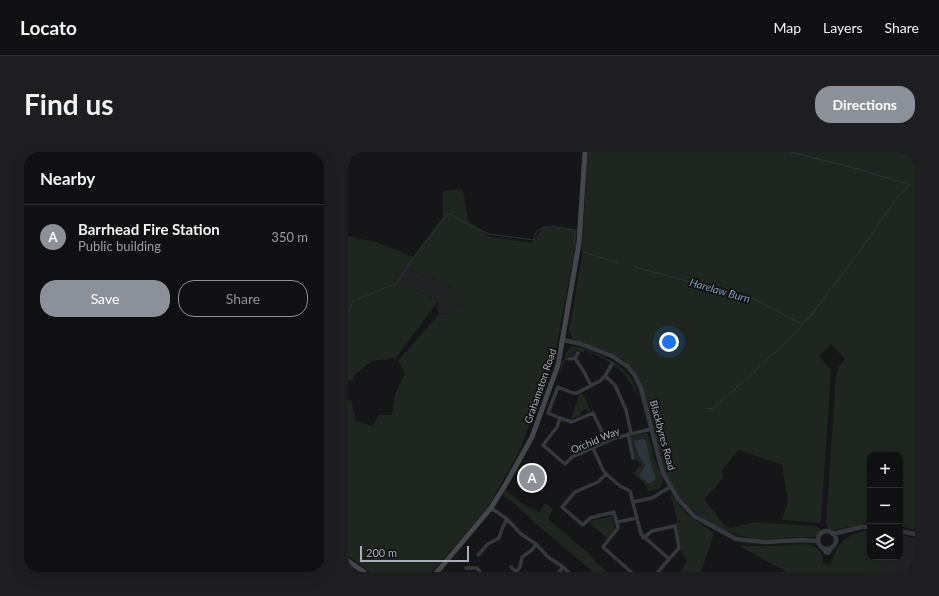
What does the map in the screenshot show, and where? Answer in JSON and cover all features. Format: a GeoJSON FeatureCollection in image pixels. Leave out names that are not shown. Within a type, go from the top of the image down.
{"type":"FeatureCollection","features":[{"type":"Feature","properties":{"kind":"main road","name":"Grahamston Road"},"geometry":{"type":"LineString","coordinates":[[437,572],[490,508],[526,449],[532,437],[558,366],[564,340],[579,243],[585,152]]}},
{"type":"Feature","properties":{"kind":"main road"},"geometry":{"type":"LineString","coordinates":[[348,561],[364,572]]}},
{"type":"Feature","properties":{"kind":"street","name":"Blackbyres Road"},"geometry":{"type":"LineString","coordinates":[[564,340],[581,344],[612,356],[627,366],[634,374],[641,388],[660,464],[670,487],[678,499],[694,516],[736,539],[765,542],[802,540],[817,541]]}},
{"type":"Feature","properties":{"kind":"street"},"geometry":{"type":"LineString","coordinates":[[575,358],[578,353]]}},
{"type":"Feature","properties":{"kind":"street"},"geometry":{"type":"LineString","coordinates":[[568,359],[575,358]]}},
{"type":"Feature","properties":{"kind":"street"},"geometry":{"type":"LineString","coordinates":[[575,358],[591,385]]}},
{"type":"Feature","properties":{"kind":"street"},"geometry":{"type":"LineString","coordinates":[[606,442],[593,413],[572,422],[548,413],[558,387],[573,393],[577,392],[600,381],[605,376],[612,364]]}},
{"type":"Feature","properties":{"kind":"street","name":"Orchid Way"},"geometry":{"type":"LineString","coordinates":[[605,376],[615,385],[626,410],[633,458]]}},
{"type":"Feature","properties":{"kind":"street","name":"Orchid Way"},"geometry":{"type":"LineString","coordinates":[[560,418],[557,427],[543,445],[565,464],[572,457],[606,442],[651,429]]}},
{"type":"Feature","properties":{"kind":"street"},"geometry":{"type":"LineString","coordinates":[[593,448],[606,474],[620,486],[630,491],[643,538],[669,560]]}},
{"type":"Feature","properties":{"kind":"street"},"geometry":{"type":"LineString","coordinates":[[606,474],[598,482],[575,492],[562,507],[583,525],[590,518],[614,512],[617,522],[617,531],[603,547],[631,572]]}},
{"type":"Feature","properties":{"kind":"street"},"geometry":{"type":"LineString","coordinates":[[633,502],[652,498],[670,487]]}},
{"type":"Feature","properties":{"kind":"street"},"geometry":{"type":"LineString","coordinates":[[490,508],[508,519],[521,534],[536,544],[548,558],[564,567],[568,572]]}},
{"type":"Feature","properties":{"kind":"street"},"geometry":{"type":"LineString","coordinates":[[617,522],[637,518]]}},
{"type":"Feature","properties":{"kind":"street"},"geometry":{"type":"LineString","coordinates":[[478,555],[490,543],[499,538],[508,519]]}},
{"type":"Feature","properties":{"kind":"street"},"geometry":{"type":"LineString","coordinates":[[643,538],[652,531],[675,526],[679,548],[658,572]]}},
{"type":"Feature","properties":{"kind":"street"},"geometry":{"type":"LineString","coordinates":[[833,534],[861,527],[867,527]]}},
{"type":"Feature","properties":{"kind":"street"},"geometry":{"type":"LineString","coordinates":[[828,531],[835,536],[836,542],[831,549],[823,549],[817,541],[822,533],[828,531]]}},
{"type":"Feature","properties":{"kind":"street"},"geometry":{"type":"LineString","coordinates":[[903,532],[915,534]]}},
{"type":"Feature","properties":{"kind":"street"},"geometry":{"type":"LineString","coordinates":[[511,567],[516,572],[520,567],[522,556],[532,550],[536,544]]}},
{"type":"Feature","properties":{"kind":"street"},"geometry":{"type":"LineString","coordinates":[[484,548],[488,552]]}},
{"type":"Feature","properties":{"kind":"street"},"geometry":{"type":"LineString","coordinates":[[559,572],[564,567]]}},
{"type":"Feature","properties":{"kind":"street"},"geometry":{"type":"LineString","coordinates":[[466,568],[477,568],[480,572]]}},
{"type":"Feature","properties":{"kind":"shaded area"},"geometry":{"type":"Polygon","coordinates":[[[588,152],[915,152],[915,530],[903,527],[903,452],[867,452],[867,524],[834,530],[828,529],[826,524],[836,375],[839,367],[845,359],[831,344],[819,356],[831,369],[821,523],[782,520],[788,501],[782,465],[739,450],[722,470],[724,477],[704,499],[724,525],[730,528],[754,522],[817,526],[820,529],[819,534],[814,537],[790,537],[775,539],[751,538],[721,529],[695,513],[684,503],[667,478],[659,453],[646,397],[637,374],[620,358],[605,350],[573,339],[569,331],[581,261],[588,152]]]}},
{"type":"Feature","properties":{"kind":"shaded area"},"geometry":{"type":"Polygon","coordinates":[[[463,189],[468,221],[490,237],[532,243],[543,227],[577,229],[574,254],[555,354],[519,452],[488,507],[432,572],[370,572],[348,556],[348,401],[351,400],[356,421],[373,426],[378,415],[392,415],[395,395],[405,373],[398,361],[438,315],[451,314],[463,302],[449,285],[403,267],[394,280],[438,301],[396,358],[372,361],[354,375],[353,381],[348,381],[348,236],[376,242],[413,257],[443,217],[443,191],[463,189]]]}},
{"type":"Feature","properties":{"kind":"shaded area"},"geometry":{"type":"Polygon","coordinates":[[[403,267],[449,285],[463,302],[451,314],[438,315],[438,301],[394,280],[403,267]]]}},
{"type":"Feature","properties":{"kind":"shaded area"},"geometry":{"type":"Polygon","coordinates":[[[571,347],[578,347],[588,350],[619,365],[633,381],[639,397],[634,387],[623,373],[603,358],[585,350],[583,353],[577,350],[573,355],[567,357],[556,383],[566,352],[571,347]]]}},
{"type":"Feature","properties":{"kind":"shaded area"},"geometry":{"type":"Polygon","coordinates":[[[583,394],[591,411],[588,412],[586,409],[580,412],[581,415],[571,419],[579,395],[583,394]]]}},
{"type":"Feature","properties":{"kind":"shaded area"},"geometry":{"type":"Polygon","coordinates":[[[646,433],[648,434],[655,460],[663,481],[660,488],[650,492],[648,491],[646,485],[633,473],[641,464],[635,458],[630,437],[646,433]]]}},
{"type":"Feature","properties":{"kind":"shaded area"},"geometry":{"type":"Polygon","coordinates":[[[643,439],[646,441],[651,465],[656,478],[653,482],[648,483],[639,476],[645,466],[639,456],[634,441],[643,439]]]}},
{"type":"Feature","properties":{"kind":"shaded area"},"geometry":{"type":"Polygon","coordinates":[[[506,490],[524,505],[540,512],[545,503],[553,509],[548,519],[595,559],[594,561],[607,572],[593,572],[503,495],[506,490]]]}},
{"type":"Feature","properties":{"kind":"shaded area"},"geometry":{"type":"Polygon","coordinates":[[[670,493],[681,508],[714,533],[701,572],[680,572],[687,562],[686,558],[679,552],[682,554],[683,552],[680,549],[676,524],[674,523],[678,522],[670,493]]]}},
{"type":"Feature","properties":{"kind":"shaded area"},"geometry":{"type":"Polygon","coordinates":[[[612,516],[615,529],[607,538],[589,523],[590,521],[612,516]]]}},
{"type":"Feature","properties":{"kind":"shaded area"},"geometry":{"type":"Polygon","coordinates":[[[862,531],[867,531],[867,560],[889,560],[882,572],[787,572],[739,546],[807,544],[817,548],[822,555],[823,564],[830,565],[841,543],[862,531]]]}},
{"type":"Feature","properties":{"kind":"shaded area"},"geometry":{"type":"Polygon","coordinates":[[[903,535],[915,539],[915,572],[882,572],[889,560],[903,560],[903,535]]]}},
{"type":"Feature","properties":{"kind":"waterway"},"geometry":{"type":"LineString","coordinates":[[705,408],[712,409],[715,407],[780,348],[807,320],[854,259],[897,198],[910,185],[851,167],[790,152]]}},
{"type":"Feature","properties":{"kind":"waterway"},"geometry":{"type":"LineString","coordinates":[[348,313],[353,301],[397,283],[413,258],[448,213],[489,234],[534,240],[535,234],[544,228],[556,227],[574,230],[575,247]]}},
{"type":"Feature","properties":{"kind":"waterway"},"geometry":{"type":"LineString","coordinates":[[583,252],[618,263]]}},
{"type":"Feature","properties":{"kind":"waterway","name":"Harelaw Burn"},"geometry":{"type":"LineString","coordinates":[[634,267],[752,298],[802,324]]}},
{"type":"Feature","properties":{"kind":"place","name":"Barrhead Fire Station"},"geometry":{"type":"Point","coordinates":[532,478]}}]}
